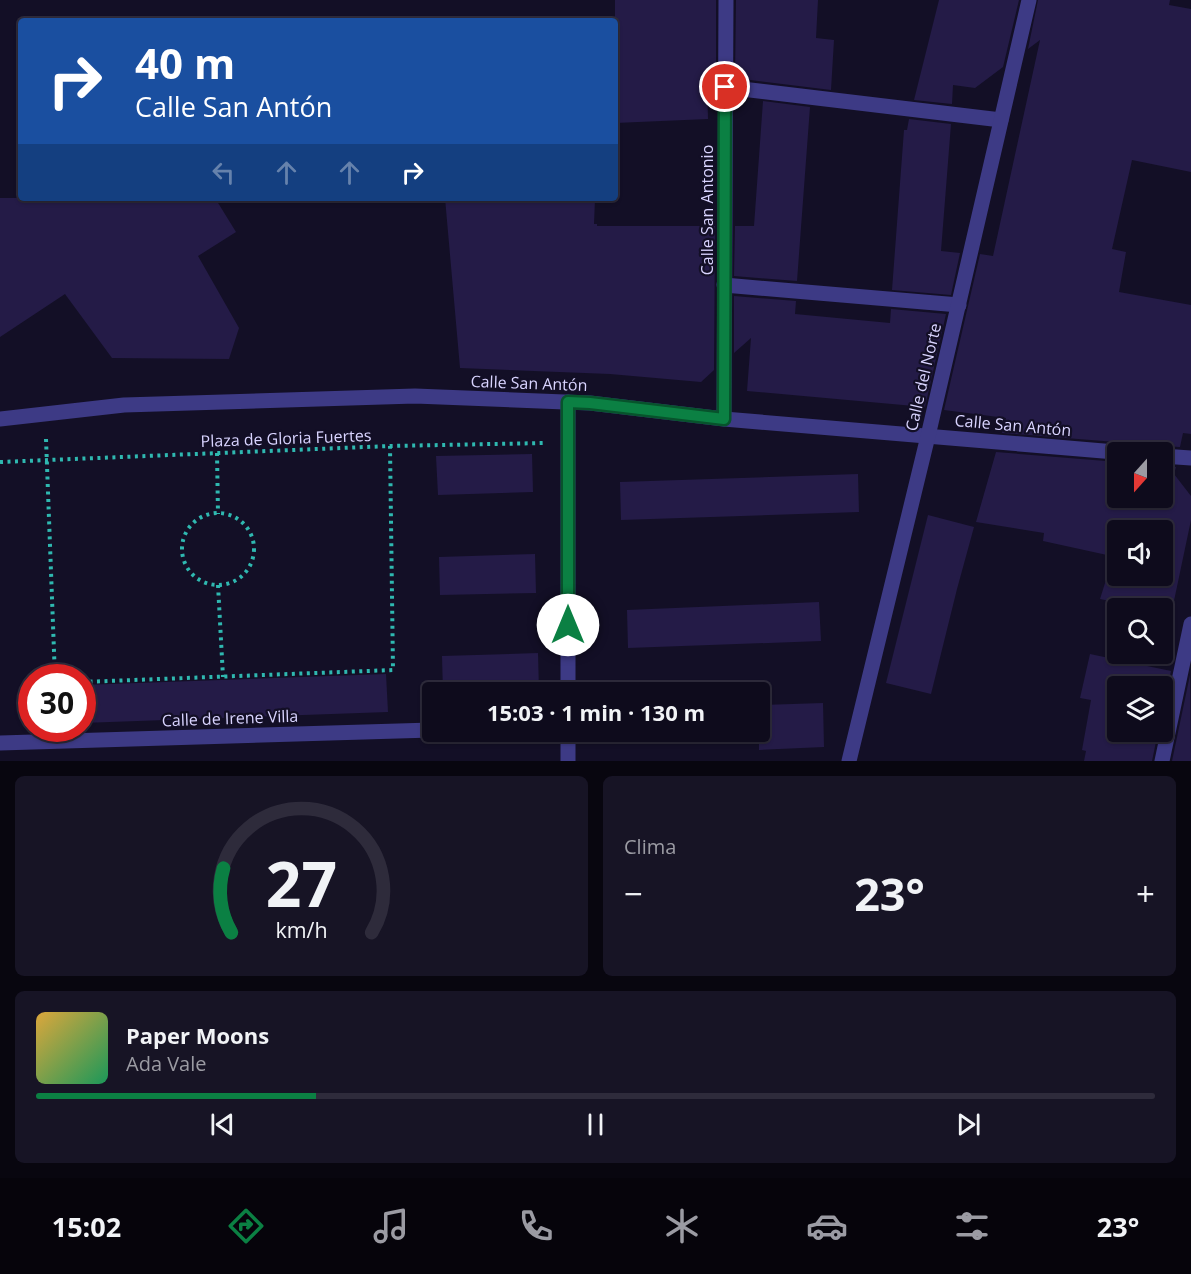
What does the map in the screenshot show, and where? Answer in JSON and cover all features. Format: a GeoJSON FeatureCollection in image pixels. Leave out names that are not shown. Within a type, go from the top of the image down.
{"type":"FeatureCollection","features":[{"type":"Feature","properties":{"kind":"street","name":"Calle San Antonio"},"geometry":{"type":"LineString","coordinates":[[724,419],[726,0]]}},
{"type":"Feature","properties":{"kind":"street","name":"Calle del Norte"},"geometry":{"type":"LineString","coordinates":[[849,761],[928,436],[1029,0]]}},
{"type":"Feature","properties":{"kind":"street"},"geometry":{"type":"LineString","coordinates":[[725,87],[1001,120]]}},
{"type":"Feature","properties":{"kind":"street"},"geometry":{"type":"LineString","coordinates":[[724,285],[959,304]]}},
{"type":"Feature","properties":{"kind":"street","name":"Calle San Antón"},"geometry":{"type":"LineString","coordinates":[[0,419],[124,405],[415,396],[590,403],[724,419],[1107,451]]}},
{"type":"Feature","properties":{"kind":"street"},"geometry":{"type":"LineString","coordinates":[[568,402],[568,682]]}},
{"type":"Feature","properties":{"kind":"street"},"geometry":{"type":"LineString","coordinates":[[1173,457],[1191,458]]}},
{"type":"Feature","properties":{"kind":"street"},"geometry":{"type":"LineString","coordinates":[[1162,761],[1191,624]]}},
{"type":"Feature","properties":{"kind":"street","name":"Calle de Irene Villa"},"geometry":{"type":"LineString","coordinates":[[0,743],[422,730]]}},
{"type":"Feature","properties":{"kind":"street"},"geometry":{"type":"LineString","coordinates":[[568,742],[568,761]]}},
{"type":"Feature","properties":{"kind":"path"},"geometry":{"type":"LineString","coordinates":[[390,446],[568,443]]}},
{"type":"Feature","properties":{"kind":"path","name":"Plaza de Gloria Fuertes"},"geometry":{"type":"LineString","coordinates":[[0,462],[390,446],[393,670],[96,682]]}},
{"type":"Feature","properties":{"kind":"path"},"geometry":{"type":"LineString","coordinates":[[217,453],[218,514]]}},
{"type":"Feature","properties":{"kind":"path"},"geometry":{"type":"LineString","coordinates":[[47,460],[54,664]]}},
{"type":"Feature","properties":{"kind":"path"},"geometry":{"type":"LineString","coordinates":[[211,513],[226,513],[239,519],[249,530],[254,543],[254,557],[248,570],[238,580],[225,586],[218,585],[210,585],[197,580],[187,569],[182,556],[182,542],[187,528],[198,519],[211,513]]}},
{"type":"Feature","properties":{"kind":"path"},"geometry":{"type":"LineString","coordinates":[[218,585],[223,677]]}},
{"type":"Feature","properties":{"kind":"building"},"geometry":{"type":"Polygon","coordinates":[[[615,0],[716,0],[716,79],[707,78],[708,119],[618,123],[618,18],[615,18],[615,0]]]}},
{"type":"Feature","properties":{"kind":"building"},"geometry":{"type":"Polygon","coordinates":[[[736,0],[818,0],[816,38],[834,40],[831,90],[735,78],[736,0]]]}},
{"type":"Feature","properties":{"kind":"building"},"geometry":{"type":"Polygon","coordinates":[[[939,0],[1019,0],[1003,67],[975,88],[953,85],[952,104],[914,100],[939,0]]]}},
{"type":"Feature","properties":{"kind":"building"},"geometry":{"type":"Polygon","coordinates":[[[1038,0],[1170,0],[1169,5],[1191,9],[1191,172],[1132,160],[1112,249],[1126,252],[1119,292],[1191,305],[1191,434],[1183,433],[1180,447],[1173,447],[1173,442],[1115,442],[1002,433],[1006,418],[944,410],[980,254],[993,256],[1040,40],[1028,49],[1038,0]]]}},
{"type":"Feature","properties":{"kind":"building"},"geometry":{"type":"Polygon","coordinates":[[[763,101],[810,107],[797,281],[734,276],[735,226],[754,226],[763,101]]]}},
{"type":"Feature","properties":{"kind":"building"},"geometry":{"type":"Polygon","coordinates":[[[909,119],[951,124],[941,251],[960,253],[951,295],[892,290],[904,130],[907,130],[909,119]]]}},
{"type":"Feature","properties":{"kind":"building"},"geometry":{"type":"Polygon","coordinates":[[[0,198],[18,198],[18,201],[217,201],[236,232],[198,256],[239,328],[229,359],[112,358],[65,294],[0,337],[0,198]]]}},
{"type":"Feature","properties":{"kind":"building"},"geometry":{"type":"Polygon","coordinates":[[[445,201],[595,201],[594,224],[597,226],[715,226],[714,370],[701,382],[610,374],[460,368],[445,201]]]}},
{"type":"Feature","properties":{"kind":"building"},"geometry":{"type":"Polygon","coordinates":[[[734,296],[796,301],[795,314],[890,323],[891,309],[946,314],[925,407],[747,391],[751,338],[734,353],[734,296]]]}},
{"type":"Feature","properties":{"kind":"building"},"geometry":{"type":"Polygon","coordinates":[[[996,452],[1107,461],[1107,508],[1173,508],[1173,467],[1176,467],[1174,474],[1191,496],[1191,520],[1173,606],[1173,598],[1100,599],[1106,580],[1107,555],[1043,541],[1044,533],[976,522],[996,452]]]}},
{"type":"Feature","properties":{"kind":"building"},"geometry":{"type":"Polygon","coordinates":[[[532,454],[533,492],[438,495],[436,456],[532,454]]]}},
{"type":"Feature","properties":{"kind":"building"},"geometry":{"type":"Polygon","coordinates":[[[858,474],[859,512],[621,520],[620,482],[858,474]]]}},
{"type":"Feature","properties":{"kind":"building"},"geometry":{"type":"Polygon","coordinates":[[[928,515],[974,527],[931,694],[886,683],[928,515]]]}},
{"type":"Feature","properties":{"kind":"building"},"geometry":{"type":"Polygon","coordinates":[[[535,554],[536,593],[440,595],[439,557],[535,554]]]}},
{"type":"Feature","properties":{"kind":"building"},"geometry":{"type":"Polygon","coordinates":[[[819,602],[821,641],[628,648],[627,610],[819,602]]]}},
{"type":"Feature","properties":{"kind":"building"},"geometry":{"type":"Polygon","coordinates":[[[538,653],[539,682],[443,682],[442,656],[538,653]]]}},
{"type":"Feature","properties":{"kind":"building"},"geometry":{"type":"Polygon","coordinates":[[[1090,654],[1107,658],[1107,664],[1138,664],[1171,671],[1170,676],[1107,676],[1107,742],[1156,742],[1152,761],[1084,761],[1086,751],[1082,750],[1091,700],[1080,698],[1090,654]]]}},
{"type":"Feature","properties":{"kind":"building"},"geometry":{"type":"Polygon","coordinates":[[[386,674],[388,712],[96,722],[96,684],[386,674]]]}},
{"type":"Feature","properties":{"kind":"building"},"geometry":{"type":"Polygon","coordinates":[[[1190,675],[1191,761],[1172,761],[1190,675]]]}},
{"type":"Feature","properties":{"kind":"building"},"geometry":{"type":"Polygon","coordinates":[[[823,703],[824,747],[759,750],[759,742],[770,742],[770,705],[823,703]]]}},
{"type":"Feature","properties":{"kind":"route"},"geometry":{"type":"LineString","coordinates":[[568,625],[568,402],[724,419],[725,87]]}}]}
